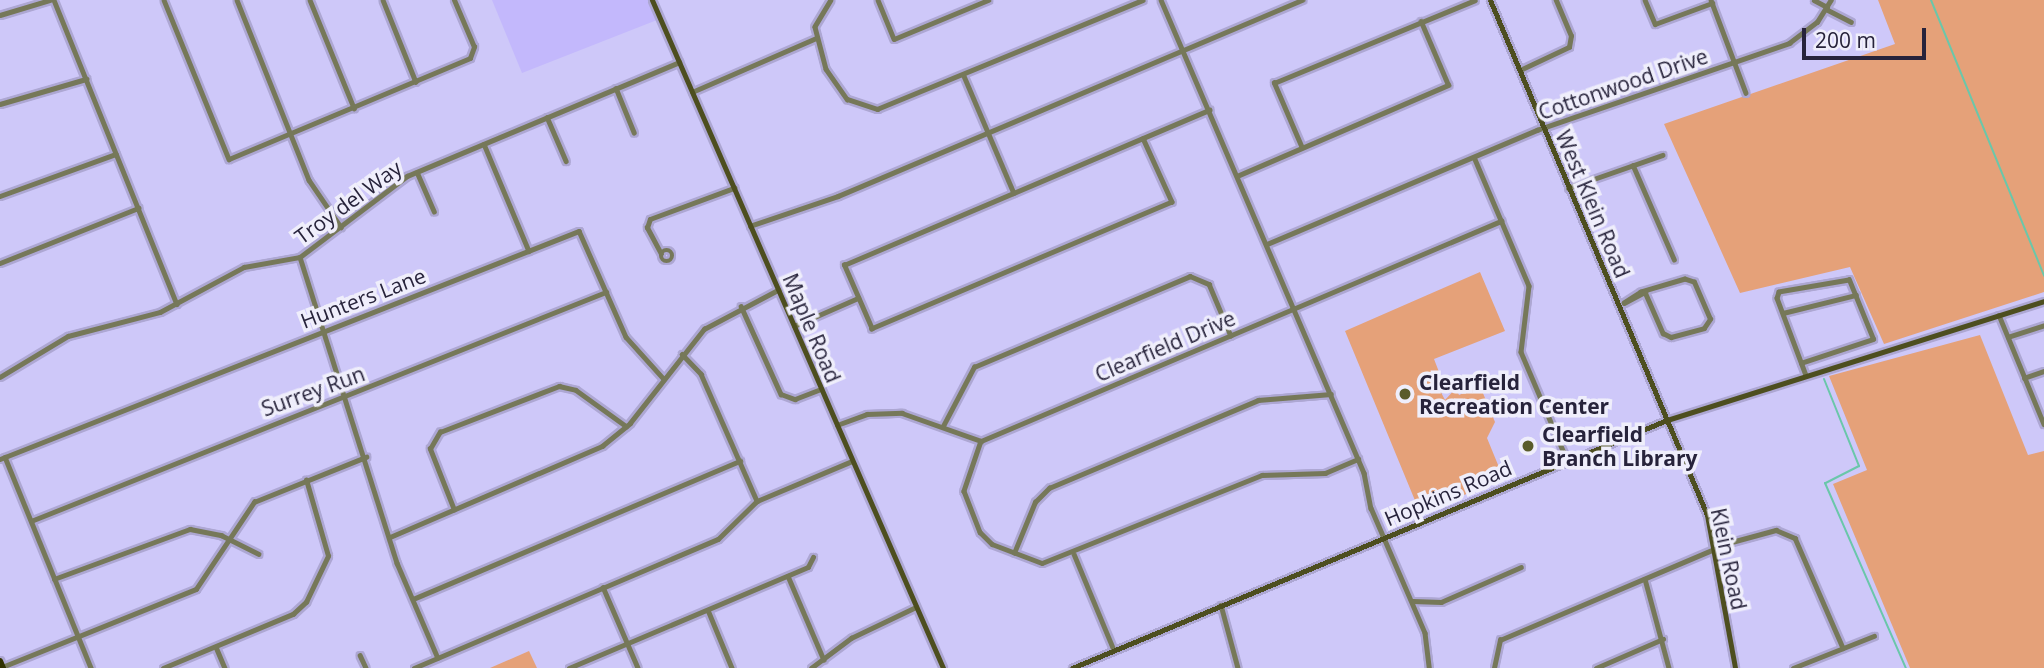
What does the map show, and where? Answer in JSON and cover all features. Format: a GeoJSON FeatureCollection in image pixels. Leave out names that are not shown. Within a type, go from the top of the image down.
{"type":"FeatureCollection","features":[{"type":"Feature","properties":{"kind":"street"},"geometry":{"type":"LineString","coordinates":[[0,15],[52,0],[177,304]]}},
{"type":"Feature","properties":{"kind":"street"},"geometry":{"type":"LineString","coordinates":[[164,0],[229,159],[470,58],[474,47],[454,0]]}},
{"type":"Feature","properties":{"kind":"street"},"geometry":{"type":"LineString","coordinates":[[237,0],[309,180],[341,227]]}},
{"type":"Feature","properties":{"kind":"street"},"geometry":{"type":"LineString","coordinates":[[310,0],[354,108]]}},
{"type":"Feature","properties":{"kind":"street"},"geometry":{"type":"LineString","coordinates":[[383,0],[416,82]]}},
{"type":"Feature","properties":{"kind":"street","name":"Maple Road"},"geometry":{"type":"LineString","coordinates":[[652,0],[943,668]]}},
{"type":"Feature","properties":{"kind":"street"},"geometry":{"type":"LineString","coordinates":[[831,0],[817,16],[816,38],[836,88],[865,108],[888,108],[1143,0]]}},
{"type":"Feature","properties":{"kind":"street"},"geometry":{"type":"LineString","coordinates":[[878,0],[894,39],[988,0]]}},
{"type":"Feature","properties":{"kind":"street"},"geometry":{"type":"LineString","coordinates":[[1161,0],[1358,459],[1384,537],[1413,601],[1429,668]]}},
{"type":"Feature","properties":{"kind":"street"},"geometry":{"type":"LineString","coordinates":[[750,226],[988,132],[1302,0]]}},
{"type":"Feature","properties":{"kind":"street"},"geometry":{"type":"LineString","coordinates":[[1302,148],[1273,83],[1475,0]]}},
{"type":"Feature","properties":{"kind":"street","name":"West Klein Road"},"geometry":{"type":"LineString","coordinates":[[1490,0],[1568,188],[1621,304],[1667,420]]}},
{"type":"Feature","properties":{"kind":"street"},"geometry":{"type":"LineString","coordinates":[[1520,70],[1569,47],[1556,0]]}},
{"type":"Feature","properties":{"kind":"street"},"geometry":{"type":"LineString","coordinates":[[1645,0],[1655,23],[1712,1],[1746,93]]}},
{"type":"Feature","properties":{"kind":"street"},"geometry":{"type":"LineString","coordinates":[[1814,0],[1851,22]]}},
{"type":"Feature","properties":{"kind":"street","name":"Cottonwood Drive"},"geometry":{"type":"LineString","coordinates":[[1267,244],[1545,128],[1796,40],[1827,8],[1831,0]]}},
{"type":"Feature","properties":{"kind":"street"},"geometry":{"type":"LineString","coordinates":[[1237,176],[1448,85],[1421,22]]}},
{"type":"Feature","properties":{"kind":"street"},"geometry":{"type":"LineString","coordinates":[[692,92],[816,38]]}},
{"type":"Feature","properties":{"kind":"street","name":"Troy del Way"},"geometry":{"type":"LineString","coordinates":[[0,377],[68,336],[177,304],[244,267],[300,257],[417,172],[679,62]]}},
{"type":"Feature","properties":{"kind":"street"},"geometry":{"type":"LineString","coordinates":[[964,76],[1014,193]]}},
{"type":"Feature","properties":{"kind":"street"},"geometry":{"type":"LineString","coordinates":[[0,104],[86,79]]}},
{"type":"Feature","properties":{"kind":"street"},"geometry":{"type":"LineString","coordinates":[[616,88],[634,132]]}},
{"type":"Feature","properties":{"kind":"street"},"geometry":{"type":"LineString","coordinates":[[1143,138],[1171,202],[872,330],[844,265],[1014,193],[1143,138],[1209,110]]}},
{"type":"Feature","properties":{"kind":"street"},"geometry":{"type":"LineString","coordinates":[[547,117],[566,160]]}},
{"type":"Feature","properties":{"kind":"street"},"geometry":{"type":"LineString","coordinates":[[484,144],[529,251]]}},
{"type":"Feature","properties":{"kind":"street"},"geometry":{"type":"LineString","coordinates":[[0,196],[116,155]]}},
{"type":"Feature","properties":{"kind":"street"},"geometry":{"type":"LineString","coordinates":[[1568,188],[1662,155]]}},
{"type":"Feature","properties":{"kind":"street"},"geometry":{"type":"LineString","coordinates":[[1474,157],[1529,286],[1521,352],[1567,460]]}},
{"type":"Feature","properties":{"kind":"street"},"geometry":{"type":"LineString","coordinates":[[1633,165],[1674,259]]}},
{"type":"Feature","properties":{"kind":"street"},"geometry":{"type":"LineString","coordinates":[[417,172],[434,211]]}},
{"type":"Feature","properties":{"kind":"street"},"geometry":{"type":"LineString","coordinates":[[661,254],[647,228],[650,219],[734,188]]}},
{"type":"Feature","properties":{"kind":"street"},"geometry":{"type":"LineString","coordinates":[[0,263],[138,208]]}},
{"type":"Feature","properties":{"kind":"street","name":"Clearfield Drive"},"geometry":{"type":"LineString","coordinates":[[981,441],[1501,221]]}},
{"type":"Feature","properties":{"kind":"street","name":"Hunters Lane"},"geometry":{"type":"LineString","coordinates":[[3,458],[202,384],[323,329],[579,231],[631,345],[663,378]]}},
{"type":"Feature","properties":{"kind":"street"},"geometry":{"type":"LineString","coordinates":[[300,257],[390,537],[438,658]]}},
{"type":"Feature","properties":{"kind":"street"},"geometry":{"type":"LineString","coordinates":[[943,426],[974,367],[1190,276],[1209,284],[1231,335]]}},
{"type":"Feature","properties":{"kind":"street"},"geometry":{"type":"LineString","coordinates":[[1801,363],[1871,342],[1856,295],[1844,278],[1779,292],[1783,313],[1801,363],[1806,375]]}},
{"type":"Feature","properties":{"kind":"street"},"geometry":{"type":"LineString","coordinates":[[1621,304],[1645,292],[1685,279],[1694,282],[1710,319],[1703,328],[1671,337],[1663,333],[1645,292]]}},
{"type":"Feature","properties":{"kind":"street"},"geometry":{"type":"LineString","coordinates":[[390,537],[594,450],[626,426],[704,329],[741,306],[778,290]]}},
{"type":"Feature","properties":{"kind":"street","name":"Surrey Run"},"geometry":{"type":"LineString","coordinates":[[31,521],[606,292]]}},
{"type":"Feature","properties":{"kind":"street"},"geometry":{"type":"LineString","coordinates":[[1783,313],[1856,295]]}},
{"type":"Feature","properties":{"kind":"street"},"geometry":{"type":"LineString","coordinates":[[794,326],[858,298]]}},
{"type":"Feature","properties":{"kind":"street","name":"Hopkins Road"},"geometry":{"type":"LineString","coordinates":[[1072,668],[1667,420],[2044,301]]}},
{"type":"Feature","properties":{"kind":"street"},"geometry":{"type":"LineString","coordinates":[[741,306],[781,394],[795,399],[821,389]]}},
{"type":"Feature","properties":{"kind":"street"},"geometry":{"type":"LineString","coordinates":[[1999,314],[2044,424]]}},
{"type":"Feature","properties":{"kind":"street"},"geometry":{"type":"LineString","coordinates":[[2007,337],[2044,325]]}},
{"type":"Feature","properties":{"kind":"street"},"geometry":{"type":"LineString","coordinates":[[682,354],[701,374],[757,501]]}},
{"type":"Feature","properties":{"kind":"street"},"geometry":{"type":"LineString","coordinates":[[2024,378],[2044,371]]}},
{"type":"Feature","properties":{"kind":"street"},"geometry":{"type":"LineString","coordinates":[[454,510],[431,455],[431,441],[440,432],[559,386],[576,390],[626,426]]}},
{"type":"Feature","properties":{"kind":"street"},"geometry":{"type":"LineString","coordinates":[[1014,553],[1035,502],[1049,488],[1258,400],[1331,394]]}},
{"type":"Feature","properties":{"kind":"street"},"geometry":{"type":"LineString","coordinates":[[836,425],[889,412],[943,426],[981,441],[965,480],[965,498],[984,537],[1014,553],[1047,563],[1262,475],[1325,473],[1358,459]]}},
{"type":"Feature","properties":{"kind":"street","name":"Klein Road"},"geometry":{"type":"LineString","coordinates":[[1667,420],[1707,515],[1735,668]]}},
{"type":"Feature","properties":{"kind":"street"},"geometry":{"type":"LineString","coordinates":[[2,665],[200,587],[254,502],[366,457]]}},
{"type":"Feature","properties":{"kind":"street"},"geometry":{"type":"LineString","coordinates":[[3,458],[91,668]]}},
{"type":"Feature","properties":{"kind":"street"},"geometry":{"type":"LineString","coordinates":[[413,599],[740,461]]}},
{"type":"Feature","properties":{"kind":"street"},"geometry":{"type":"LineString","coordinates":[[414,668],[725,536],[757,501],[852,461]]}},
{"type":"Feature","properties":{"kind":"street"},"geometry":{"type":"LineString","coordinates":[[163,668],[293,614],[310,597],[328,556],[306,480]]}},
{"type":"Feature","properties":{"kind":"street"},"geometry":{"type":"LineString","coordinates":[[54,579],[183,530],[229,538],[259,554]]}},
{"type":"Feature","properties":{"kind":"street"},"geometry":{"type":"LineString","coordinates":[[1494,668],[1500,640],[1713,549],[1760,532],[1790,533],[1843,648]]}},
{"type":"Feature","properties":{"kind":"street"},"geometry":{"type":"LineString","coordinates":[[1074,554],[1114,650]]}},
{"type":"Feature","properties":{"kind":"street"},"geometry":{"type":"LineString","coordinates":[[569,668],[808,567],[813,557]]}},
{"type":"Feature","properties":{"kind":"street"},"geometry":{"type":"LineString","coordinates":[[1413,601],[1441,602],[1521,567]]}},
{"type":"Feature","properties":{"kind":"street"},"geometry":{"type":"LineString","coordinates":[[788,576],[824,660]]}},
{"type":"Feature","properties":{"kind":"street"},"geometry":{"type":"LineString","coordinates":[[1645,579],[1664,639],[1669,668]]}},
{"type":"Feature","properties":{"kind":"street"},"geometry":{"type":"LineString","coordinates":[[603,587],[638,668]]}},
{"type":"Feature","properties":{"kind":"street"},"geometry":{"type":"LineString","coordinates":[[1221,605],[1238,668]]}},
{"type":"Feature","properties":{"kind":"street"},"geometry":{"type":"LineString","coordinates":[[811,668],[851,638],[916,607]]}},
{"type":"Feature","properties":{"kind":"street"},"geometry":{"type":"LineString","coordinates":[[708,610],[733,668]]}},
{"type":"Feature","properties":{"kind":"street"},"geometry":{"type":"LineString","coordinates":[[1793,668],[1874,636]]}},
{"type":"Feature","properties":{"kind":"street"},"geometry":{"type":"LineString","coordinates":[[1600,667],[1664,639]]}},
{"type":"Feature","properties":{"kind":"street"},"geometry":{"type":"LineString","coordinates":[[216,646],[225,668]]}},
{"type":"Feature","properties":{"kind":"street"},"geometry":{"type":"LineString","coordinates":[[360,654],[366,668]]}},
{"type":"Feature","properties":{"kind":"shaded area"},"geometry":{"type":"Polygon","coordinates":[[[492,0],[650,0],[657,20],[522,73],[492,0]]]}},
{"type":"Feature","properties":{"kind":"shaded area"},"geometry":{"type":"Polygon","coordinates":[[[1878,0],[2044,0],[2044,292],[1884,344],[1850,267],[1740,293],[1664,124],[1895,44],[1878,0]]]}},
{"type":"Feature","properties":{"kind":"shaded area","name":"Clearfield Recreation Center"},"geometry":{"type":"Polygon","coordinates":[[[1480,272],[1505,331],[1434,359],[1439,372],[1432,375],[1445,400],[1456,388],[1459,395],[1480,386],[1495,422],[1487,438],[1503,477],[1421,515],[1345,331],[1480,272]]]}},
{"type":"Feature","properties":{"kind":"shaded area"},"geometry":{"type":"Polygon","coordinates":[[[1980,335],[2028,455],[2044,451],[2044,668],[1910,668],[1833,484],[1867,470],[1829,376],[1980,335]]]}},
{"type":"Feature","properties":{"kind":"shaded area"},"geometry":{"type":"Polygon","coordinates":[[[529,651],[537,668],[490,668],[529,651]]]}},
{"type":"Feature","properties":{"kind":"waterway"},"geometry":{"type":"LineString","coordinates":[[1931,0],[2044,276]]}},
{"type":"Feature","properties":{"kind":"waterway"},"geometry":{"type":"LineString","coordinates":[[1824,379],[1859,466],[1825,483],[1906,668]]}},
{"type":"Feature","properties":{"kind":"place","name":"Clearfield Recreation Center"},"geometry":{"type":"Point","coordinates":[1405,394]}},
{"type":"Feature","properties":{"kind":"place","name":"Clearfield Branch Library"},"geometry":{"type":"Point","coordinates":[1528,446]}}]}
